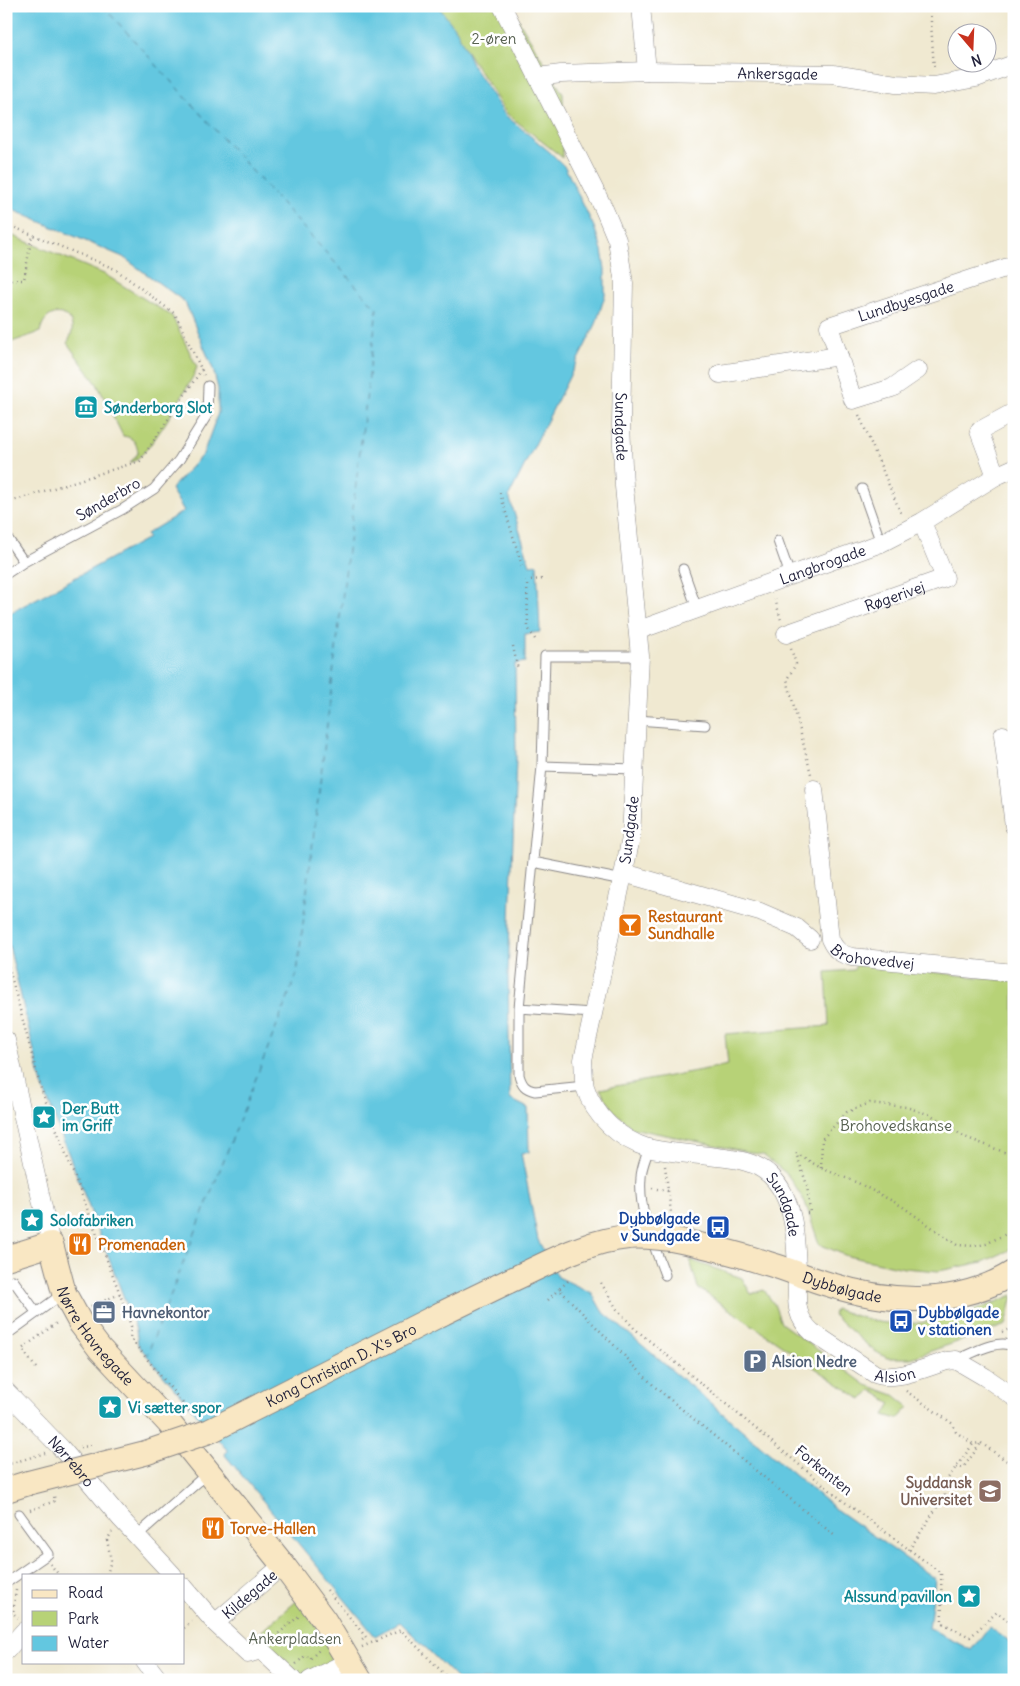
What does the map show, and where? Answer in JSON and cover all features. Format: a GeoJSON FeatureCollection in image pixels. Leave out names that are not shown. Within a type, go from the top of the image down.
{"type":"FeatureCollection","features":[{"type":"Feature","properties":{"kind":"street","name":"Sundgade"},"geometry":{"type":"LineString","coordinates":[[502,6],[604,209],[617,240],[624,283],[621,425],[640,656],[635,769],[631,838],[583,1060],[585,1086],[594,1105],[608,1124],[625,1138],[657,1149],[737,1160],[756,1165],[770,1175],[781,1191],[790,1210],[794,1226],[797,1273]]}},
{"type":"Feature","properties":{"kind":"street"},"geometry":{"type":"LineString","coordinates":[[641,6],[647,71]]}},
{"type":"Feature","properties":{"kind":"street","name":"Ankersgade"},"geometry":{"type":"LineString","coordinates":[[538,77],[561,74],[647,71],[833,74],[896,84],[934,86],[976,78],[1014,64]]}},
{"type":"Feature","properties":{"kind":"street","name":"Lundbyesgade"},"geometry":{"type":"LineString","coordinates":[[853,400],[829,326],[1014,265]]}},
{"type":"Feature","properties":{"kind":"street"},"geometry":{"type":"LineString","coordinates":[[720,374],[839,356]]}},
{"type":"Feature","properties":{"kind":"street"},"geometry":{"type":"LineString","coordinates":[[853,400],[892,388],[918,370]]}},
{"type":"Feature","properties":{"kind":"street"},"geometry":{"type":"LineString","coordinates":[[996,476],[979,430],[1014,412]]}},
{"type":"Feature","properties":{"kind":"street","name":"Langbrogade"},"geometry":{"type":"LineString","coordinates":[[639,630],[881,543],[915,526],[996,476],[1014,468]]}},
{"type":"Feature","properties":{"kind":"street","name":"Røgerivej"},"geometry":{"type":"LineString","coordinates":[[786,634],[945,578],[915,526]]}},
{"type":"Feature","properties":{"kind":"street"},"geometry":{"type":"LineString","coordinates":[[1003,735],[1014,826]]}},
{"type":"Feature","properties":{"kind":"street","name":"Brohovedvej"},"geometry":{"type":"LineString","coordinates":[[814,789],[830,939],[835,949],[843,955],[852,957],[1014,973]]}},
{"type":"Feature","properties":{"kind":"street","name":"Sundgade"},"geometry":{"type":"LineString","coordinates":[[624,876],[760,912],[797,928],[810,938]]}},
{"type":"Feature","properties":{"kind":"street"},"geometry":{"type":"LineString","coordinates":[[6,1040],[51,1244],[6,1258]]}},
{"type":"Feature","properties":{"kind":"street","name":"Kong Christian D. X's Bro"},"geometry":{"type":"LineString","coordinates":[[17,1486],[146,1453],[210,1431],[441,1314],[583,1247],[630,1236],[671,1238]]}},
{"type":"Feature","properties":{"kind":"street","name":"Dybbølgade"},"geometry":{"type":"LineString","coordinates":[[671,1238],[797,1273],[831,1285],[896,1298],[952,1297],[978,1289],[1014,1272]]}},
{"type":"Feature","properties":{"kind":"street","name":"Nørre Havnegade"},"geometry":{"type":"LineString","coordinates":[[51,1244],[69,1303],[100,1349],[169,1423],[283,1565],[312,1603],[349,1663]]}},
{"type":"Feature","properties":{"kind":"street","name":"Alsion"},"geometry":{"type":"LineString","coordinates":[[797,1273],[797,1303],[799,1316],[804,1325],[875,1374],[882,1377],[894,1377],[956,1360]]}},
{"type":"Feature","properties":{"kind":"street"},"geometry":{"type":"LineString","coordinates":[[956,1360],[1014,1397]]}},
{"type":"Feature","properties":{"kind":"street","name":"Nørrebro"},"geometry":{"type":"LineString","coordinates":[[6,1391],[61,1448],[138,1533],[172,1574]]}},
{"type":"Feature","properties":{"kind":"street","name":"Kildegade"},"geometry":{"type":"LineString","coordinates":[[215,1623],[283,1565]]}},
{"type":"Feature","properties":{"kind":"street"},"geometry":{"type":"LineString","coordinates":[[185,1588],[215,1623],[248,1654],[261,1650],[290,1676]]}},
{"type":"Feature","properties":{"kind":"street"},"geometry":{"type":"LineString","coordinates":[[6,1651],[22,1633]]}},
{"type":"Feature","properties":{"kind":"street"},"geometry":{"type":"LineString","coordinates":[[310,1680],[349,1663]]}},
{"type":"Feature","properties":{"kind":"street"},"geometry":{"type":"LineString","coordinates":[[146,1664],[158,1680]]}},
{"type":"Feature","properties":{"kind":"lane","name":"Sønderbro"},"geometry":{"type":"LineString","coordinates":[[6,574],[154,489],[179,460],[206,415],[208,386]]}},
{"type":"Feature","properties":{"kind":"lane"},"geometry":{"type":"LineString","coordinates":[[862,489],[881,543]]}},
{"type":"Feature","properties":{"kind":"lane"},"geometry":{"type":"LineString","coordinates":[[6,536],[24,562]]}},
{"type":"Feature","properties":{"kind":"lane"},"geometry":{"type":"LineString","coordinates":[[778,541],[790,575]]}},
{"type":"Feature","properties":{"kind":"lane"},"geometry":{"type":"LineString","coordinates":[[683,569],[697,609]]}},
{"type":"Feature","properties":{"kind":"lane"},"geometry":{"type":"LineString","coordinates":[[585,1086],[535,1092],[528,1090],[522,1084],[519,1075],[518,1008],[542,766],[545,656],[640,656]]}},
{"type":"Feature","properties":{"kind":"lane"},"geometry":{"type":"LineString","coordinates":[[637,720],[706,726]]}},
{"type":"Feature","properties":{"kind":"lane"},"geometry":{"type":"LineString","coordinates":[[542,766],[635,769]]}},
{"type":"Feature","properties":{"kind":"lane"},"geometry":{"type":"LineString","coordinates":[[533,862],[624,876]]}},
{"type":"Feature","properties":{"kind":"lane"},"geometry":{"type":"LineString","coordinates":[[518,1008],[592,1013]]}},
{"type":"Feature","properties":{"kind":"lane"},"geometry":{"type":"LineString","coordinates":[[657,1149],[641,1176],[640,1186],[643,1212],[665,1275]]}},
{"type":"Feature","properties":{"kind":"lane"},"geometry":{"type":"LineString","coordinates":[[6,1286],[13,1280],[36,1312]]}},
{"type":"Feature","properties":{"kind":"lane"},"geometry":{"type":"LineString","coordinates":[[6,1335],[36,1312],[69,1303]]}},
{"type":"Feature","properties":{"kind":"lane"},"geometry":{"type":"LineString","coordinates":[[956,1360],[997,1343],[1009,1344],[1014,1347]]}},
{"type":"Feature","properties":{"kind":"lane"},"geometry":{"type":"LineString","coordinates":[[138,1533],[208,1473]]}},
{"type":"Feature","properties":{"kind":"lane"},"geometry":{"type":"LineString","coordinates":[[6,1583],[48,1554],[19,1514]]}},
{"type":"Feature","properties":{"kind":"path"},"geometry":{"type":"LineString","coordinates":[[930,6],[934,86]]}},
{"type":"Feature","properties":{"kind":"path"},"geometry":{"type":"LineString","coordinates":[[6,224],[115,268],[175,314],[202,369],[208,386]]}},
{"type":"Feature","properties":{"kind":"path"},"geometry":{"type":"LineString","coordinates":[[6,280],[24,280],[32,234]]}},
{"type":"Feature","properties":{"kind":"path"},"geometry":{"type":"LineString","coordinates":[[6,503],[140,461],[202,369]]}},
{"type":"Feature","properties":{"kind":"path"},"geometry":{"type":"LineString","coordinates":[[853,400],[915,526]]}},
{"type":"Feature","properties":{"kind":"path"},"geometry":{"type":"LineString","coordinates":[[500,493],[522,566]]}},
{"type":"Feature","properties":{"kind":"path"},"geometry":{"type":"LineString","coordinates":[[535,639],[528,628],[527,580],[545,580]]}},
{"type":"Feature","properties":{"kind":"path"},"geometry":{"type":"LineString","coordinates":[[770,583],[796,664],[787,678],[814,789]]}},
{"type":"Feature","properties":{"kind":"path"},"geometry":{"type":"LineString","coordinates":[[513,646],[518,670]]}},
{"type":"Feature","properties":{"kind":"path"},"geometry":{"type":"LineString","coordinates":[[6,957],[41,1089],[120,1294],[130,1326],[130,1338],[193,1416],[169,1423]]}},
{"type":"Feature","properties":{"kind":"path"},"geometry":{"type":"LineString","coordinates":[[820,1168],[822,1139],[847,1112],[870,1103],[906,1107],[931,1115],[965,1138],[1014,1156]]}},
{"type":"Feature","properties":{"kind":"path"},"geometry":{"type":"LineString","coordinates":[[657,1149],[664,1163],[672,1215]]}},
{"type":"Feature","properties":{"kind":"path"},"geometry":{"type":"LineString","coordinates":[[809,1195],[808,1185],[796,1153],[820,1168],[900,1205],[957,1245],[974,1246],[986,1244],[1014,1230]]}},
{"type":"Feature","properties":{"kind":"path"},"geometry":{"type":"LineString","coordinates":[[640,1186],[668,1191]]}},
{"type":"Feature","properties":{"kind":"path","name":"Forkanten"},"geometry":{"type":"LineString","coordinates":[[601,1283],[617,1309],[634,1328],[842,1500],[941,1573],[942,1623],[970,1637],[997,1612],[1014,1626]]}},
{"type":"Feature","properties":{"kind":"path"},"geometry":{"type":"LineString","coordinates":[[547,1300],[558,1290],[655,1387],[836,1537]]}},
{"type":"Feature","properties":{"kind":"path"},"geometry":{"type":"LineString","coordinates":[[36,1368],[22,1348],[65,1317],[69,1303],[120,1294]]}},
{"type":"Feature","properties":{"kind":"path"},"geometry":{"type":"LineString","coordinates":[[1014,1313],[1014,1318]]}},
{"type":"Feature","properties":{"kind":"path"},"geometry":{"type":"LineString","coordinates":[[1010,1329],[1014,1326]]}},
{"type":"Feature","properties":{"kind":"path"},"geometry":{"type":"LineString","coordinates":[[894,1377],[905,1390],[953,1424],[956,1432],[973,1444],[980,1443],[1014,1466]]}},
{"type":"Feature","properties":{"kind":"path"},"geometry":{"type":"LineString","coordinates":[[956,1467],[963,1468],[980,1443]]}},
{"type":"Feature","properties":{"kind":"path"},"geometry":{"type":"LineString","coordinates":[[909,1550],[945,1495],[943,1485],[973,1444]]}},
{"type":"Feature","properties":{"kind":"path"},"geometry":{"type":"LineString","coordinates":[[6,1465],[61,1448],[101,1446]]}},
{"type":"Feature","properties":{"kind":"path"},"geometry":{"type":"LineString","coordinates":[[19,1514],[55,1501]]}},
{"type":"Feature","properties":{"kind":"path"},"geometry":{"type":"LineString","coordinates":[[107,1574],[111,1560],[106,1540],[110,1534]]}},
{"type":"Feature","properties":{"kind":"path"},"geometry":{"type":"LineString","coordinates":[[53,1568],[58,1574]]}},
{"type":"Feature","properties":{"kind":"path"},"geometry":{"type":"LineString","coordinates":[[13,1613],[19,1574]]}},
{"type":"Feature","properties":{"kind":"path"},"geometry":{"type":"LineString","coordinates":[[261,1650],[312,1603]]}},
{"type":"Feature","properties":{"kind":"path"},"geometry":{"type":"LineString","coordinates":[[6,1612],[13,1613],[22,1622]]}},
{"type":"Feature","properties":{"kind":"path"},"geometry":{"type":"LineString","coordinates":[[290,1676],[306,1654],[310,1659],[349,1663],[400,1630],[450,1680]]}},
{"type":"Feature","properties":{"kind":"green space","name":"2-øren"},"geometry":{"type":"Polygon","coordinates":[[[437,6],[510,6],[563,94],[563,158],[506,113],[437,6]]]}},
{"type":"Feature","properties":{"kind":"green space"},"geometry":{"type":"Polygon","coordinates":[[[6,233],[104,274],[172,316],[197,367],[182,396],[156,437],[138,458],[130,463],[138,453],[137,446],[132,439],[123,436],[97,384],[67,343],[72,333],[72,325],[69,319],[57,314],[50,316],[44,322],[40,332],[6,344],[6,233]]]}},
{"type":"Feature","properties":{"kind":"green space","name":"Brohovedskanse"},"geometry":{"type":"Polygon","coordinates":[[[856,964],[1014,981],[1014,1248],[983,1262],[939,1271],[904,1268],[847,1256],[819,1244],[805,1202],[787,1174],[763,1155],[632,1128],[614,1111],[600,1089],[728,1065],[725,1034],[829,1026],[826,972],[854,970],[856,964]]]}},
{"type":"Feature","properties":{"kind":"green space"},"geometry":{"type":"Polygon","coordinates":[[[690,1260],[742,1278],[751,1294],[764,1290],[774,1304],[781,1323],[866,1385],[894,1395],[909,1407],[898,1419],[884,1415],[891,1403],[871,1390],[862,1400],[698,1288],[690,1260]]]}},
{"type":"Feature","properties":{"kind":"green space"},"geometry":{"type":"Polygon","coordinates":[[[1013,1295],[1006,1325],[911,1358],[887,1358],[873,1350],[833,1315],[835,1309],[881,1322],[920,1323],[967,1313],[1013,1295]]]}},
{"type":"Feature","properties":{"kind":"green space","name":"Ankerpladsen"},"geometry":{"type":"Polygon","coordinates":[[[299,1599],[338,1661],[300,1680],[257,1635],[299,1599]]]}},
{"type":"Feature","properties":{"kind":"water"},"geometry":{"type":"Polygon","coordinates":[[[6,6],[438,6],[457,31],[474,68],[505,115],[565,167],[594,227],[602,250],[605,269],[605,295],[596,324],[509,496],[530,565],[537,564],[540,632],[525,634],[525,662],[515,664],[516,758],[508,975],[510,1099],[528,1108],[529,1152],[521,1153],[538,1240],[558,1277],[592,1293],[602,1311],[834,1508],[935,1579],[929,1628],[971,1650],[989,1627],[1014,1644],[1014,1680],[458,1680],[400,1622],[375,1636],[225,1455],[227,1450],[138,1345],[136,1329],[42,1085],[6,933],[6,620],[10,613],[148,538],[146,534],[184,511],[171,489],[203,454],[218,413],[218,389],[213,369],[185,302],[123,257],[6,207],[6,6]]]}},
{"type":"Feature","properties":{"kind":"ferry route"},"geometry":{"type":"LineString","coordinates":[[103,6],[377,309],[297,974],[147,1355]]}},
{"type":"Feature","properties":{"kind":"place","name":"Sønderborg Slot"},"geometry":{"type":"Point","coordinates":[86,407]}},
{"type":"Feature","properties":{"kind":"place","name":"Restaurant Sundhalle"},"geometry":{"type":"Point","coordinates":[630,925]}},
{"type":"Feature","properties":{"kind":"place","name":"Der Butt im Griff"},"geometry":{"type":"Point","coordinates":[44,1117]}},
{"type":"Feature","properties":{"kind":"place","name":"Solofabriken"},"geometry":{"type":"Point","coordinates":[32,1220]}},
{"type":"Feature","properties":{"kind":"place","name":"Dybbølgade v Sundgade"},"geometry":{"type":"Point","coordinates":[718,1227]}},
{"type":"Feature","properties":{"kind":"place","name":"Promenaden"},"geometry":{"type":"Point","coordinates":[80,1244]}},
{"type":"Feature","properties":{"kind":"place","name":"Havnekontor"},"geometry":{"type":"Point","coordinates":[104,1312]}},
{"type":"Feature","properties":{"kind":"place","name":"Dybbølgade v stationen"},"geometry":{"type":"Point","coordinates":[901,1321]}},
{"type":"Feature","properties":{"kind":"place","name":"Alsion Nedre"},"geometry":{"type":"Point","coordinates":[755,1361]}},
{"type":"Feature","properties":{"kind":"place","name":"Vi sætter spor"},"geometry":{"type":"Point","coordinates":[110,1407]}},
{"type":"Feature","properties":{"kind":"place","name":"Syddansk Universitet"},"geometry":{"type":"Point","coordinates":[990,1491]}},
{"type":"Feature","properties":{"kind":"place","name":"Torve-Hallen"},"geometry":{"type":"Point","coordinates":[213,1528]}},
{"type":"Feature","properties":{"kind":"place","name":"Alssund pavillon"},"geometry":{"type":"Point","coordinates":[969,1596]}}]}
